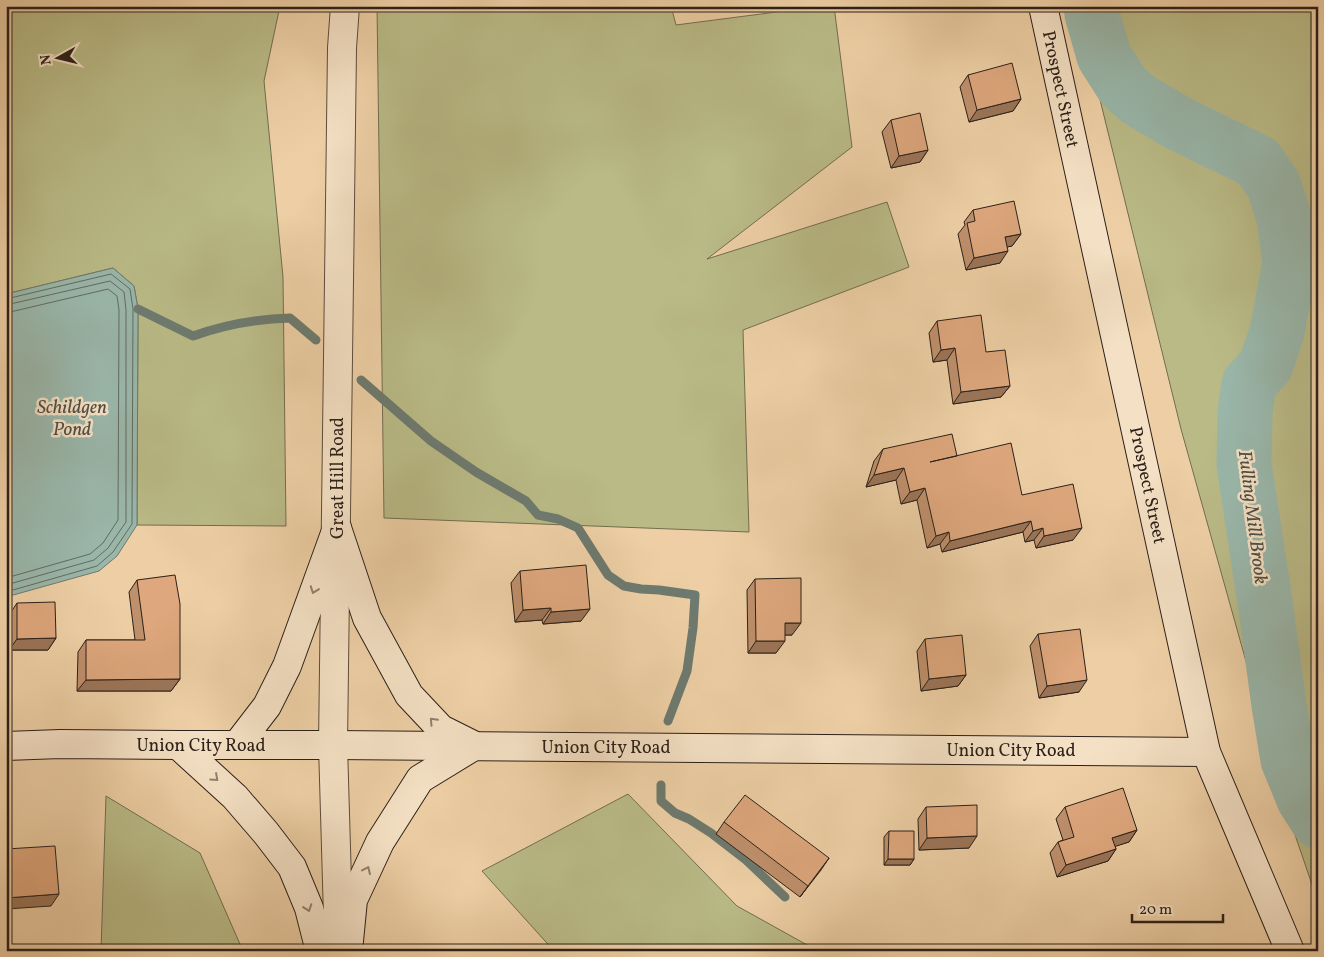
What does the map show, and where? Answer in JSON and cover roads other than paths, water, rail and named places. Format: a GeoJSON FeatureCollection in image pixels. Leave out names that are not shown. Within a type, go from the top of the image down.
{"type":"FeatureCollection","features":[{"type":"Feature","properties":{"kind":"main road","name":"Great Hill Road"},"geometry":{"type":"LineString","coordinates":[[339,951],[333,744],[342,48],[345,6]]}},
{"type":"Feature","properties":{"kind":"main road","name":"Prospect Street"},"geometry":{"type":"LineString","coordinates":[[1043,6],[1206,752],[1290,951]]}},
{"type":"Feature","properties":{"kind":"main road"},"geometry":{"type":"LineString","coordinates":[[238,745],[267,706],[287,666],[337,528]]}},
{"type":"Feature","properties":{"kind":"main road"},"geometry":{"type":"LineString","coordinates":[[337,528],[367,618],[409,695],[441,729],[474,746]]}},
{"type":"Feature","properties":{"kind":"main road","name":"Union City Road"},"geometry":{"type":"LineString","coordinates":[[6,746],[60,744],[178,746],[333,744],[1206,752]]}},
{"type":"Feature","properties":{"kind":"main road"},"geometry":{"type":"LineString","coordinates":[[178,746],[236,796],[292,867],[309,908],[320,951]]}},
{"type":"Feature","properties":{"kind":"main road"},"geometry":{"type":"LineString","coordinates":[[348,951],[353,900],[380,842],[420,780],[474,746]]}},
{"type":"Feature","properties":{"kind":"water","name":"Schildgen Pond"},"geometry":{"type":"Polygon","coordinates":[[[113,268],[134,286],[138,309],[137,525],[117,556],[99,571],[6,597],[6,294],[113,268]]]}},
{"type":"Feature","properties":{"kind":"waterway","name":"Fulling Mill Brook"},"geometry":{"type":"LineString","coordinates":[[1091,6],[1104,56],[1123,86],[1139,100],[1178,123],[1258,162],[1274,186],[1284,218],[1290,262],[1277,332],[1266,365],[1249,384],[1245,412],[1244,464],[1288,760],[1304,799],[1318,821]]}},
{"type":"Feature","properties":{"kind":"waterway"},"geometry":{"type":"LineString","coordinates":[[138,309],[193,336],[241,323],[290,318],[316,340]]}},
{"type":"Feature","properties":{"kind":"waterway"},"geometry":{"type":"LineString","coordinates":[[361,380],[431,441],[476,472],[526,501],[538,515],[558,519],[578,528],[608,575],[624,586],[695,595],[687,671],[668,721]]}},
{"type":"Feature","properties":{"kind":"waterway"},"geometry":{"type":"LineString","coordinates":[[661,785],[661,801],[675,813],[689,819],[711,833],[746,860],[785,897]]}}]}
